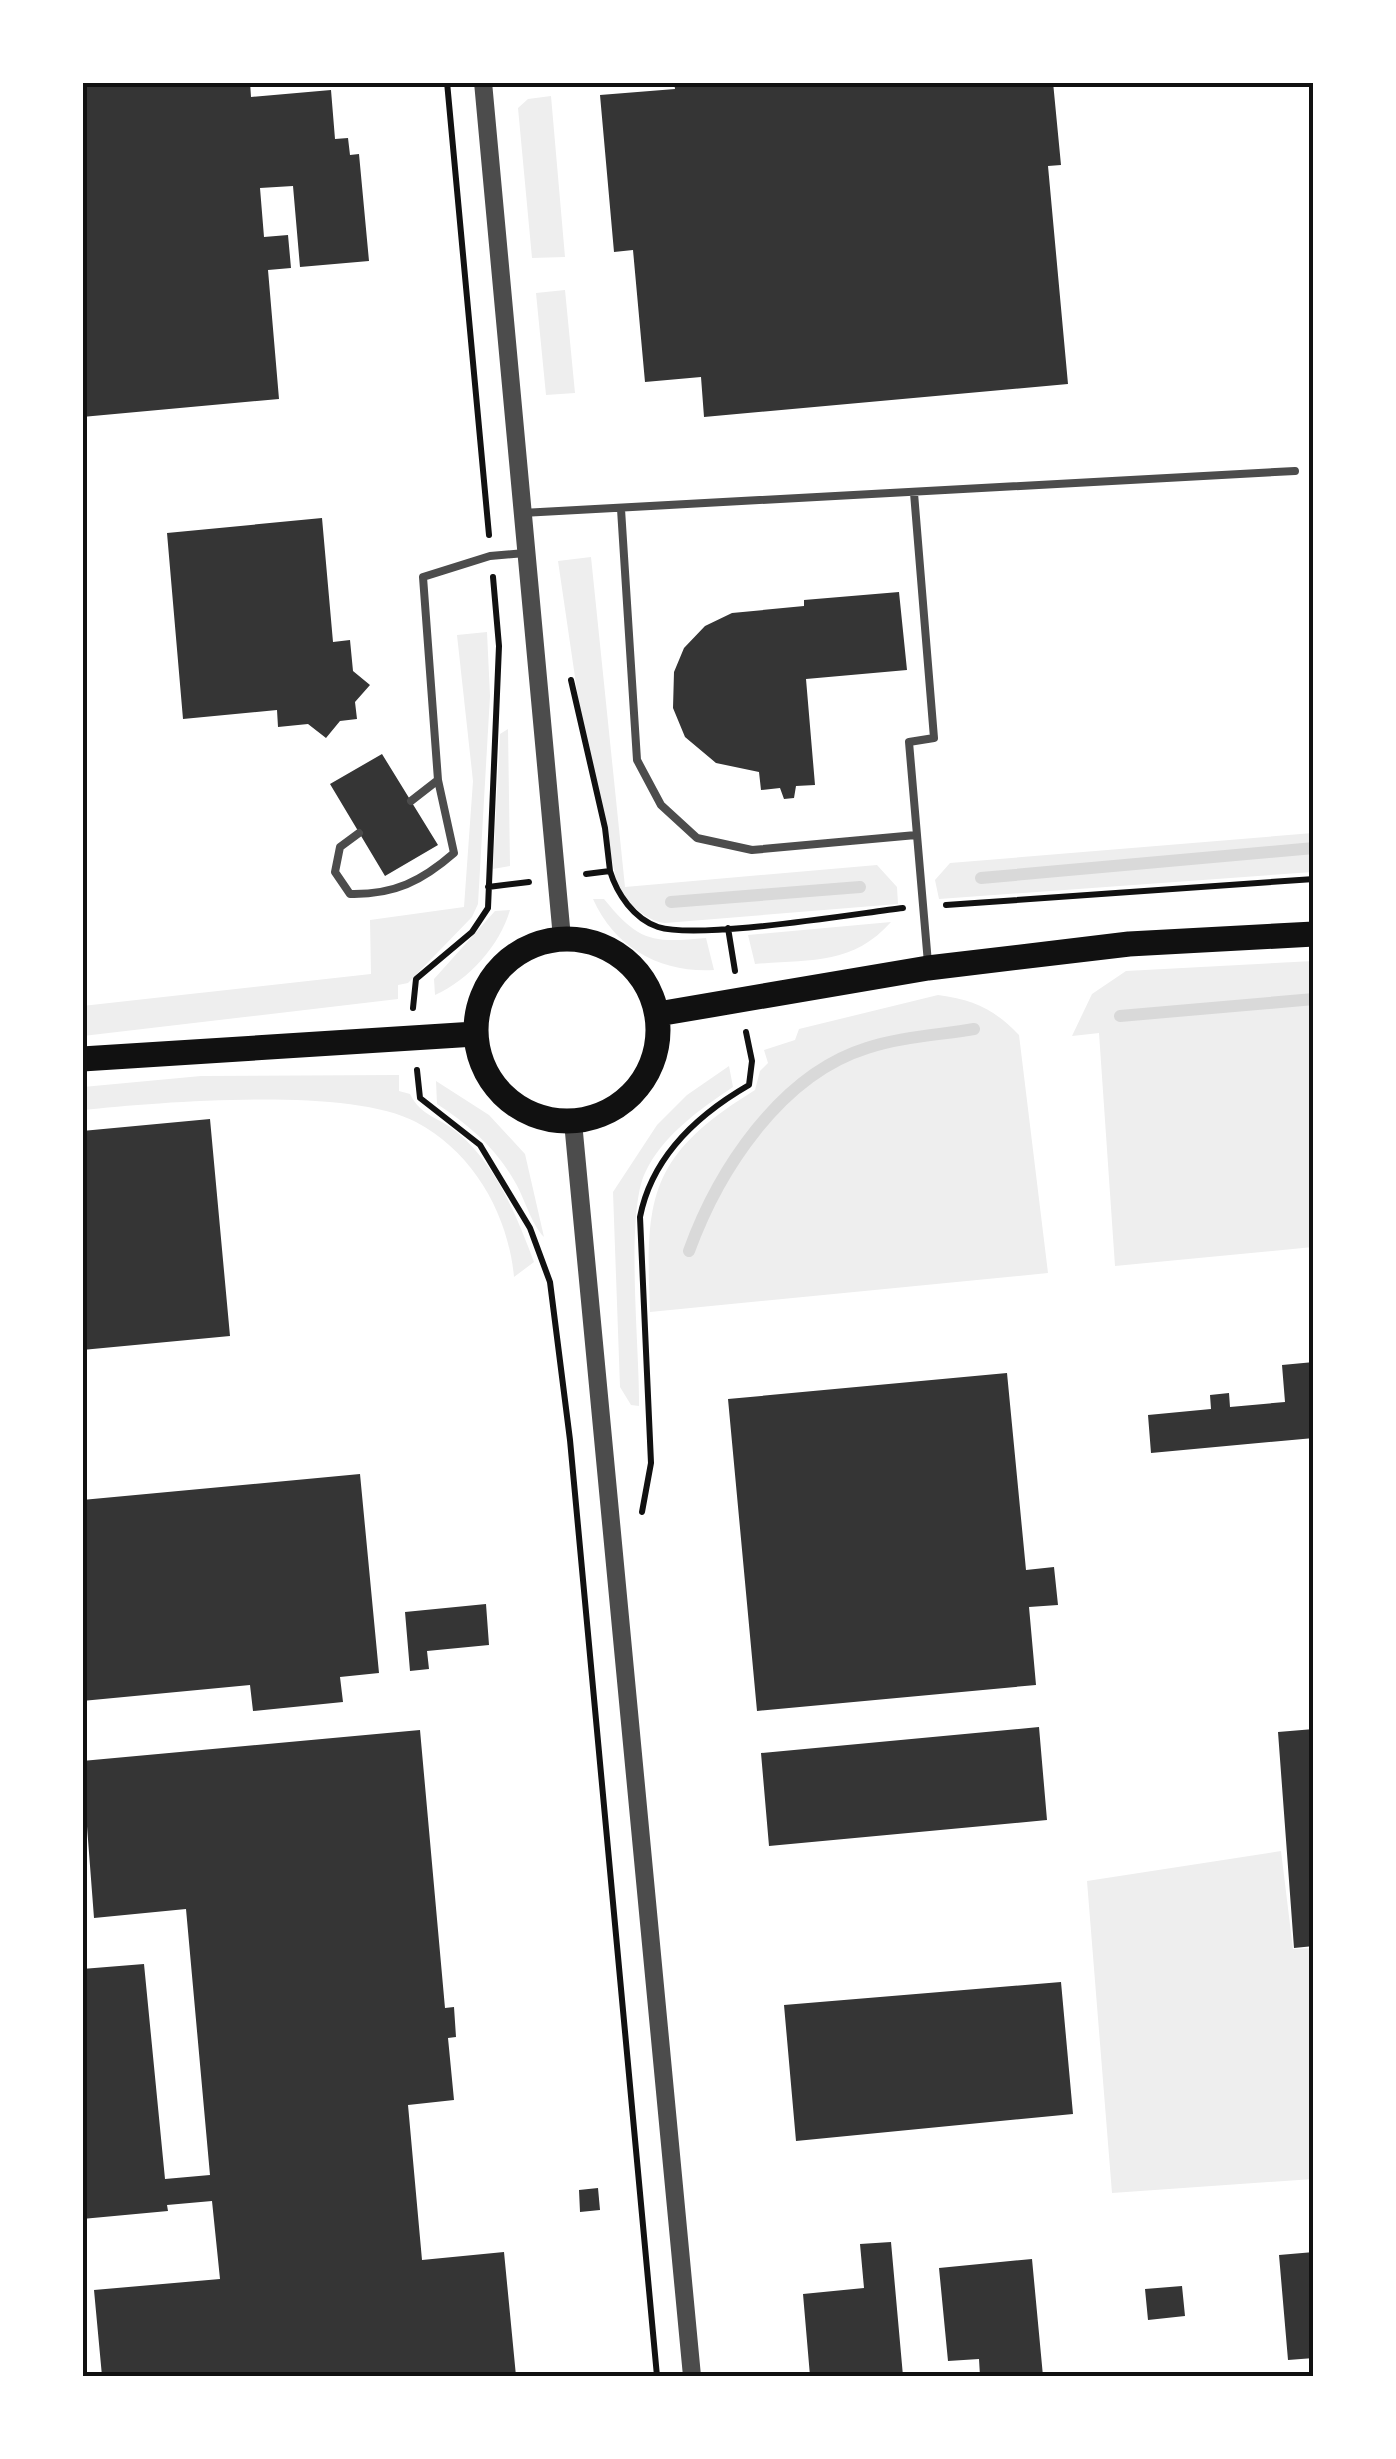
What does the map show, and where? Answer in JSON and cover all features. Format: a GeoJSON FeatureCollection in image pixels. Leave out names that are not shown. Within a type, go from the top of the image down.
{"type":"FeatureCollection","features":[{"type":"Feature","properties":{"kind":"main road"},"geometry":{"type":"LineString","coordinates":[[658,1014],[928,968],[1130,944],[1314,934]]}},
{"type":"Feature","properties":{"kind":"main road"},"geometry":{"type":"LineString","coordinates":[[562,938],[595,942],[625,957],[647,982],[658,1014],[653,1065],[621,1105],[572,1122],[536,1118],[506,1098],[484,1070],[475,1034],[481,999],[499,968],[528,947],[562,938]]}},
{"type":"Feature","properties":{"kind":"main road"},"geometry":{"type":"LineString","coordinates":[[82,1058],[475,1034]]}},
{"type":"Feature","properties":{"kind":"street"},"geometry":{"type":"LineString","coordinates":[[483,82],[562,938]]}},
{"type":"Feature","properties":{"kind":"street"},"geometry":{"type":"LineString","coordinates":[[572,1122],[692,2376]]}},
{"type":"Feature","properties":{"kind":"lane"},"geometry":{"type":"LineString","coordinates":[[522,513],[1294,471]]}},
{"type":"Feature","properties":{"kind":"lane"},"geometry":{"type":"LineString","coordinates":[[914,493],[934,738],[909,742],[928,968]]}},
{"type":"Feature","properties":{"kind":"lane"},"geometry":{"type":"LineString","coordinates":[[620,509],[637,760],[661,805],[697,838],[752,850],[916,835]]}},
{"type":"Feature","properties":{"kind":"lane"},"geometry":{"type":"LineString","coordinates":[[360,832],[340,847],[335,872],[350,894],[380,895],[426,878],[454,853],[438,780],[423,577],[490,556],[525,553]]}},
{"type":"Feature","properties":{"kind":"lane"},"geometry":{"type":"LineString","coordinates":[[411,801],[438,780]]}},
{"type":"Feature","properties":{"kind":"path"},"geometry":{"type":"LineString","coordinates":[[447,82],[499,646],[488,908],[472,932],[416,980],[414,1038],[420,1098],[480,1145],[530,1228],[550,1282],[570,1440],[657,2376]]}},
{"type":"Feature","properties":{"kind":"path"},"geometry":{"type":"LineString","coordinates":[[568,661],[617,892],[643,919],[660,928],[728,928],[923,906],[1314,878]]}},
{"type":"Feature","properties":{"kind":"path"},"geometry":{"type":"LineString","coordinates":[[488,887],[610,871]]}},
{"type":"Feature","properties":{"kind":"path"},"geometry":{"type":"LineString","coordinates":[[641,1514],[651,1464],[640,1218],[645,1191],[682,1135],[715,1105],[749,1085],[752,1060],[728,928]]}},
{"type":"Feature","properties":{"kind":"shaded area"},"geometry":{"type":"Polygon","coordinates":[[[551,96],[565,257],[532,258],[518,108],[528,99],[551,96]]]}},
{"type":"Feature","properties":{"kind":"shaded area"},"geometry":{"type":"Polygon","coordinates":[[[565,290],[575,393],[546,395],[536,293],[565,290]]]}},
{"type":"Feature","properties":{"kind":"shaded area"},"geometry":{"type":"Polygon","coordinates":[[[591,557],[625,887],[877,865],[897,887],[898,904],[665,923],[644,915],[627,900],[618,888],[581,718],[558,561],[591,557]]]}},
{"type":"Feature","properties":{"kind":"shaded area"},"geometry":{"type":"Polygon","coordinates":[[[487,632],[490,696],[478,904],[472,917],[408,983],[398,985],[398,999],[83,1036],[82,1006],[371,974],[370,920],[464,907],[473,781],[457,635],[487,632]]]}},
{"type":"Feature","properties":{"kind":"shaded area"},"geometry":{"type":"Polygon","coordinates":[[[508,729],[510,866],[493,869],[500,734],[508,729]]]}},
{"type":"Feature","properties":{"kind":"shaded area"},"geometry":{"type":"Polygon","coordinates":[[[1313,833],[1313,872],[939,899],[935,880],[950,863],[1313,833]]]}},
{"type":"Feature","properties":{"kind":"shaded area"},"geometry":{"type":"Polygon","coordinates":[[[593,899],[604,899],[627,924],[648,936],[672,940],[706,938],[714,970],[676,967],[642,954],[614,932],[593,899]]]}},
{"type":"Feature","properties":{"kind":"shaded area"},"geometry":{"type":"Polygon","coordinates":[[[510,910],[499,936],[482,960],[435,995],[434,979],[495,911],[510,910]]]}},
{"type":"Feature","properties":{"kind":"shaded area"},"geometry":{"type":"Polygon","coordinates":[[[891,922],[861,946],[811,960],[755,964],[748,935],[891,922]]]}},
{"type":"Feature","properties":{"kind":"shaded area"},"geometry":{"type":"Polygon","coordinates":[[[1313,961],[1313,1247],[1115,1266],[1099,1033],[1072,1036],[1092,994],[1126,971],[1313,961]]]}},
{"type":"Feature","properties":{"kind":"shaded area"},"geometry":{"type":"Polygon","coordinates":[[[938,995],[983,1007],[1019,1035],[1048,1273],[650,1312],[650,1237],[661,1182],[674,1158],[694,1136],[755,1090],[760,1071],[768,1063],[764,1050],[795,1040],[799,1029],[938,995]]]}},
{"type":"Feature","properties":{"kind":"shaded area"},"geometry":{"type":"Polygon","coordinates":[[[729,1066],[733,1087],[695,1114],[661,1147],[645,1173],[639,1193],[635,1251],[639,1406],[631,1405],[620,1387],[613,1192],[657,1125],[687,1095],[729,1066]]]}},
{"type":"Feature","properties":{"kind":"shaded area"},"geometry":{"type":"Polygon","coordinates":[[[399,1075],[399,1091],[410,1094],[420,1108],[471,1146],[504,1192],[534,1262],[514,1277],[504,1231],[484,1188],[455,1150],[416,1122],[386,1111],[302,1100],[159,1103],[83,1110],[83,1087],[201,1076],[399,1075]]]}},
{"type":"Feature","properties":{"kind":"shaded area"},"geometry":{"type":"Polygon","coordinates":[[[436,1081],[489,1115],[525,1154],[544,1237],[499,1158],[471,1129],[437,1104],[436,1081]]]}},
{"type":"Feature","properties":{"kind":"shaded area"},"geometry":{"type":"Polygon","coordinates":[[[1281,1851],[1293,1949],[1313,1948],[1313,2179],[1112,2193],[1087,1881],[1281,1851]]]}},
{"type":"Feature","properties":{"kind":"building"},"geometry":{"type":"Polygon","coordinates":[[[82,82],[250,82],[251,97],[331,90],[335,139],[348,138],[350,155],[359,154],[369,261],[300,267],[293,186],[260,188],[264,237],[288,235],[291,268],[268,270],[279,399],[82,417],[82,82]]]}},
{"type":"Feature","properties":{"kind":"building"},"geometry":{"type":"Polygon","coordinates":[[[674,82],[1053,82],[1061,165],[1048,166],[1068,384],[704,417],[701,377],[645,382],[633,250],[614,252],[600,95],[675,89],[674,82]]]}},
{"type":"Feature","properties":{"kind":"building"},"geometry":{"type":"Polygon","coordinates":[[[322,518],[333,642],[350,640],[353,671],[370,685],[355,702],[357,719],[340,721],[326,738],[308,724],[278,727],[277,710],[183,719],[167,533],[322,518]]]}},
{"type":"Feature","properties":{"kind":"building"},"geometry":{"type":"Polygon","coordinates":[[[899,592],[907,670],[806,679],[815,785],[796,786],[794,798],[784,799],[780,788],[761,790],[759,772],[716,763],[685,737],[673,708],[674,672],[684,648],[705,626],[732,613],[804,606],[804,600],[899,592]]]}},
{"type":"Feature","properties":{"kind":"building"},"geometry":{"type":"Polygon","coordinates":[[[382,754],[438,845],[385,876],[330,784],[382,754]]]}},
{"type":"Feature","properties":{"kind":"building"},"geometry":{"type":"Polygon","coordinates":[[[210,1119],[230,1336],[82,1350],[82,1131],[210,1119]]]}},
{"type":"Feature","properties":{"kind":"building"},"geometry":{"type":"Polygon","coordinates":[[[1314,1362],[1314,1438],[1151,1453],[1148,1415],[1211,1409],[1210,1395],[1229,1393],[1230,1407],[1285,1402],[1282,1365],[1314,1362]]]}},
{"type":"Feature","properties":{"kind":"building"},"geometry":{"type":"Polygon","coordinates":[[[1007,1373],[1026,1570],[1054,1567],[1058,1605],[1029,1607],[1036,1685],[757,1711],[728,1399],[1007,1373]]]}},
{"type":"Feature","properties":{"kind":"building"},"geometry":{"type":"Polygon","coordinates":[[[360,1474],[379,1673],[340,1677],[343,1702],[253,1711],[250,1685],[82,1701],[82,1500],[360,1474]]]}},
{"type":"Feature","properties":{"kind":"building"},"geometry":{"type":"Polygon","coordinates":[[[486,1604],[489,1645],[427,1651],[429,1669],[410,1671],[405,1612],[486,1604]]]}},
{"type":"Feature","properties":{"kind":"building"},"geometry":{"type":"Polygon","coordinates":[[[1039,1727],[1047,1820],[769,1846],[761,1753],[1039,1727]]]}},
{"type":"Feature","properties":{"kind":"building"},"geometry":{"type":"Polygon","coordinates":[[[1314,1729],[1314,1946],[1294,1948],[1278,1732],[1314,1729]]]}},
{"type":"Feature","properties":{"kind":"building"},"geometry":{"type":"Polygon","coordinates":[[[420,1730],[445,2008],[454,2007],[456,2037],[448,2038],[454,2100],[408,2105],[422,2260],[504,2252],[516,2376],[102,2376],[94,2290],[220,2279],[212,2201],[167,2205],[168,2211],[82,2219],[82,1969],[144,1964],[165,2179],[210,2175],[186,1909],[94,1918],[82,1761],[420,1730]]]}},
{"type":"Feature","properties":{"kind":"building"},"geometry":{"type":"Polygon","coordinates":[[[1061,1982],[1073,2114],[796,2141],[784,2005],[1061,1982]]]}},
{"type":"Feature","properties":{"kind":"building"},"geometry":{"type":"Polygon","coordinates":[[[598,2188],[600,2210],[580,2212],[579,2190],[598,2188]]]}},
{"type":"Feature","properties":{"kind":"building"},"geometry":{"type":"Polygon","coordinates":[[[891,2242],[903,2376],[810,2376],[803,2294],[864,2288],[860,2244],[891,2242]]]}},
{"type":"Feature","properties":{"kind":"building"},"geometry":{"type":"Polygon","coordinates":[[[1314,2252],[1314,2358],[1288,2360],[1279,2255],[1314,2252]]]}},
{"type":"Feature","properties":{"kind":"building"},"geometry":{"type":"Polygon","coordinates":[[[1032,2259],[1043,2376],[980,2376],[979,2359],[948,2361],[939,2268],[1032,2259]]]}},
{"type":"Feature","properties":{"kind":"building"},"geometry":{"type":"Polygon","coordinates":[[[1182,2286],[1185,2316],[1148,2320],[1145,2289],[1182,2286]]]}},
{"type":"Feature","properties":{"kind":"waterway"},"geometry":{"type":"LineString","coordinates":[[981,878],[1314,848]]}},
{"type":"Feature","properties":{"kind":"waterway"},"geometry":{"type":"LineString","coordinates":[[671,902],[860,887]]}},
{"type":"Feature","properties":{"kind":"waterway"},"geometry":{"type":"LineString","coordinates":[[1120,1016],[1314,999]]}},
{"type":"Feature","properties":{"kind":"waterway"},"geometry":{"type":"LineString","coordinates":[[689,1251],[701,1220],[735,1159],[780,1103],[807,1080],[836,1061],[867,1048],[974,1029]]}}]}
